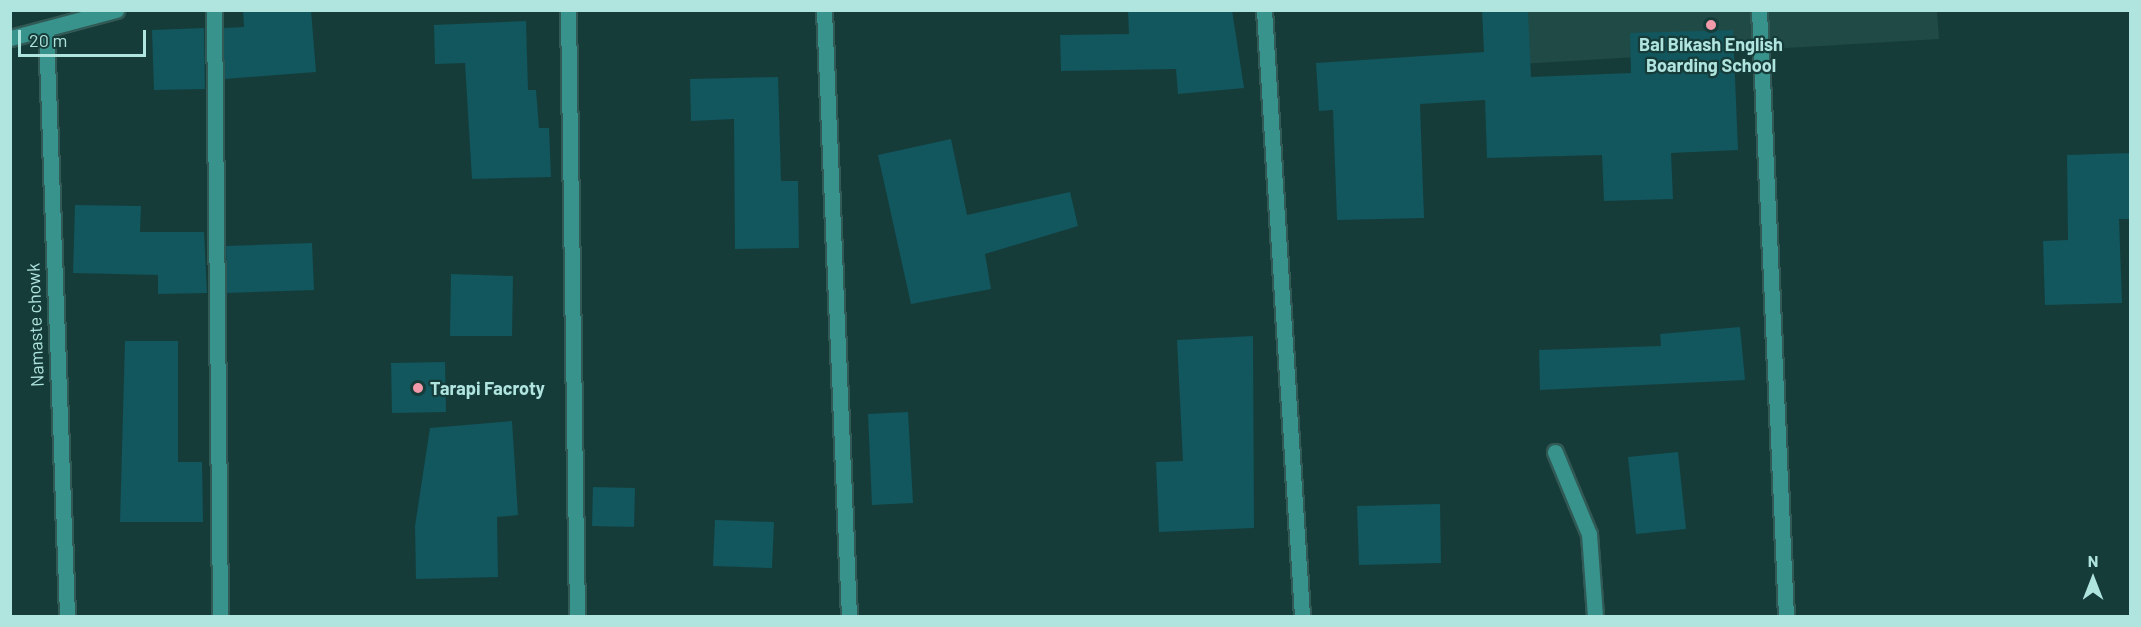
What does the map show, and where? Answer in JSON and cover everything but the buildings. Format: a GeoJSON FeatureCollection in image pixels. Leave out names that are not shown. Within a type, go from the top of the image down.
{"type":"FeatureCollection","features":[{"type":"Feature","properties":{"kind":"street"},"geometry":{"type":"LineString","coordinates":[[10,38],[45,31],[116,10]]}},
{"type":"Feature","properties":{"kind":"street"},"geometry":{"type":"LineString","coordinates":[[214,10],[220,616]]}},
{"type":"Feature","properties":{"kind":"street"},"geometry":{"type":"LineString","coordinates":[[568,10],[577,616]]}},
{"type":"Feature","properties":{"kind":"street"},"geometry":{"type":"LineString","coordinates":[[824,10],[849,616]]}},
{"type":"Feature","properties":{"kind":"street"},"geometry":{"type":"LineString","coordinates":[[1264,10],[1302,616]]}},
{"type":"Feature","properties":{"kind":"street"},"geometry":{"type":"LineString","coordinates":[[1760,10],[1786,616]]}},
{"type":"Feature","properties":{"kind":"street","name":"Namaste chowk"},"geometry":{"type":"LineString","coordinates":[[45,31],[67,616]]}},
{"type":"Feature","properties":{"kind":"street"},"geometry":{"type":"LineString","coordinates":[[1555,452],[1589,534],[1595,616]]}},
{"type":"Feature","properties":{"kind":"shaded area","name":"Bal Bikash English Boarding School"},"geometry":{"type":"Polygon","coordinates":[[[1484,11],[1937,11],[1939,39],[1486,66],[1484,11]]]}},
{"type":"Feature","properties":{"kind":"place","name":"Bal Bikash English Boarding School"},"geometry":{"type":"Point","coordinates":[1711,25]}},
{"type":"Feature","properties":{"kind":"place","name":"Tarapi Facroty"},"geometry":{"type":"Point","coordinates":[418,388]}}]}
